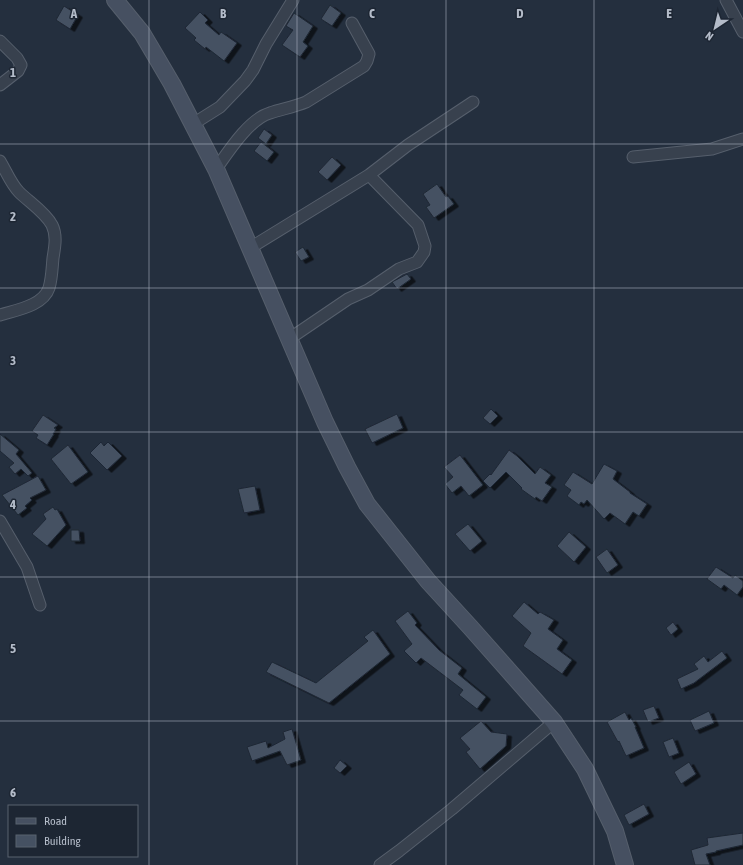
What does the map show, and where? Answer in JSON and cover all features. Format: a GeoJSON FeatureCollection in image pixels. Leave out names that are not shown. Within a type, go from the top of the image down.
{"type":"FeatureCollection","features":[{"type":"Feature","properties":{"kind":"main road"},"geometry":{"type":"LineString","coordinates":[[115,0],[142,33],[172,84],[216,169],[325,422],[347,467],[373,513],[428,582],[554,722],[585,769],[615,831],[626,865]]}},
{"type":"Feature","properties":{"kind":"street"},"geometry":{"type":"LineString","coordinates":[[193,124],[220,107],[245,81],[253,70],[266,44],[293,0]]}},
{"type":"Feature","properties":{"kind":"street"},"geometry":{"type":"LineString","coordinates":[[726,0],[743,32]]}},
{"type":"Feature","properties":{"kind":"street"},"geometry":{"type":"LineString","coordinates":[[216,169],[237,140],[260,118],[269,113],[306,102],[364,66],[369,54],[352,23]]}},
{"type":"Feature","properties":{"kind":"street"},"geometry":{"type":"LineString","coordinates":[[0,41],[18,58],[21,65],[18,71],[0,85]]}},
{"type":"Feature","properties":{"kind":"street"},"geometry":{"type":"LineString","coordinates":[[250,248],[370,175],[408,145],[473,102]]}},
{"type":"Feature","properties":{"kind":"street"},"geometry":{"type":"LineString","coordinates":[[633,157],[712,149],[743,139]]}},
{"type":"Feature","properties":{"kind":"street"},"geometry":{"type":"LineString","coordinates":[[0,161],[14,186],[52,224],[55,236],[51,275],[49,288],[46,295],[35,303],[0,316]]}},
{"type":"Feature","properties":{"kind":"street"},"geometry":{"type":"LineString","coordinates":[[290,339],[348,299],[368,290],[399,269],[417,262],[424,252],[425,246],[418,224],[370,175]]}},
{"type":"Feature","properties":{"kind":"street"},"geometry":{"type":"LineString","coordinates":[[0,521],[27,567],[40,605]]}},
{"type":"Feature","properties":{"kind":"street"},"geometry":{"type":"LineString","coordinates":[[380,865],[399,852],[446,814],[554,722]]}},
{"type":"Feature","properties":{"kind":"building"},"geometry":{"type":"Polygon","coordinates":[[[330,5],[341,13],[332,26],[321,19],[330,5]]]}},
{"type":"Feature","properties":{"kind":"building"},"geometry":{"type":"Polygon","coordinates":[[[64,6],[78,15],[70,29],[56,20],[64,6]]]}},
{"type":"Feature","properties":{"kind":"building"},"geometry":{"type":"Polygon","coordinates":[[[200,12],[208,20],[205,23],[219,35],[221,32],[237,43],[224,61],[194,40],[196,38],[185,28],[200,12]]]}},
{"type":"Feature","properties":{"kind":"building"},"geometry":{"type":"Polygon","coordinates":[[[294,13],[313,26],[303,42],[308,46],[300,57],[282,45],[293,30],[286,26],[294,13]]]}},
{"type":"Feature","properties":{"kind":"building"},"geometry":{"type":"Polygon","coordinates":[[[264,129],[272,135],[266,144],[258,138],[264,129]]]}},
{"type":"Feature","properties":{"kind":"building"},"geometry":{"type":"Polygon","coordinates":[[[261,142],[274,152],[267,161],[254,151],[261,142]]]}},
{"type":"Feature","properties":{"kind":"building"},"geometry":{"type":"Polygon","coordinates":[[[332,157],[341,165],[327,180],[318,172],[332,157]]]}},
{"type":"Feature","properties":{"kind":"building"},"geometry":{"type":"Polygon","coordinates":[[[437,184],[446,197],[448,196],[454,204],[434,218],[426,207],[430,205],[423,194],[437,184]]]}},
{"type":"Feature","properties":{"kind":"building"},"geometry":{"type":"Polygon","coordinates":[[[303,247],[309,257],[301,261],[295,252],[303,247]]]}},
{"type":"Feature","properties":{"kind":"building"},"geometry":{"type":"Polygon","coordinates":[[[407,274],[411,279],[397,289],[392,282],[407,274]]]}},
{"type":"Feature","properties":{"kind":"building"},"geometry":{"type":"Polygon","coordinates":[[[491,409],[498,416],[490,424],[483,418],[491,409]]]}},
{"type":"Feature","properties":{"kind":"building"},"geometry":{"type":"Polygon","coordinates":[[[397,414],[403,428],[372,443],[365,429],[397,414]]]}},
{"type":"Feature","properties":{"kind":"building"},"geometry":{"type":"Polygon","coordinates":[[[43,415],[58,425],[54,428],[56,429],[54,434],[47,445],[36,438],[38,435],[32,431],[43,415]]]}},
{"type":"Feature","properties":{"kind":"building"},"geometry":{"type":"Polygon","coordinates":[[[0,434],[19,450],[16,454],[32,473],[28,476],[21,469],[15,474],[9,467],[14,463],[0,451],[0,434]]]}},
{"type":"Feature","properties":{"kind":"building"},"geometry":{"type":"Polygon","coordinates":[[[101,442],[104,446],[108,442],[122,456],[107,470],[90,453],[101,442]]]}},
{"type":"Feature","properties":{"kind":"building"},"geometry":{"type":"Polygon","coordinates":[[[68,445],[88,472],[71,484],[51,459],[68,445]]]}},
{"type":"Feature","properties":{"kind":"building"},"geometry":{"type":"Polygon","coordinates":[[[509,450],[535,474],[540,467],[551,475],[545,483],[552,487],[542,501],[536,497],[535,499],[521,489],[522,488],[506,472],[490,488],[483,481],[490,474],[491,475],[509,450]]]}},
{"type":"Feature","properties":{"kind":"building"},"geometry":{"type":"Polygon","coordinates":[[[460,455],[483,485],[469,496],[461,486],[452,493],[445,484],[453,477],[444,467],[460,455]]]}},
{"type":"Feature","properties":{"kind":"building"},"geometry":{"type":"Polygon","coordinates":[[[604,464],[617,471],[613,479],[630,493],[647,504],[639,516],[633,512],[625,524],[610,513],[604,519],[587,500],[584,504],[581,502],[579,505],[567,496],[571,490],[564,485],[573,472],[592,484],[604,464]]]}},
{"type":"Feature","properties":{"kind":"building"},"geometry":{"type":"Polygon","coordinates":[[[38,476],[46,490],[30,498],[32,500],[25,506],[27,508],[18,515],[2,495],[38,476]]]}},
{"type":"Feature","properties":{"kind":"building"},"geometry":{"type":"Polygon","coordinates":[[[255,486],[260,510],[244,513],[238,489],[255,486]]]}},
{"type":"Feature","properties":{"kind":"building"},"geometry":{"type":"Polygon","coordinates":[[[53,507],[55,510],[57,509],[66,525],[47,546],[32,534],[46,519],[43,514],[53,507]]]}},
{"type":"Feature","properties":{"kind":"building"},"geometry":{"type":"Polygon","coordinates":[[[468,524],[482,541],[470,551],[455,534],[468,524]]]}},
{"type":"Feature","properties":{"kind":"building"},"geometry":{"type":"Polygon","coordinates":[[[71,530],[79,530],[80,541],[71,541],[71,530]]]}},
{"type":"Feature","properties":{"kind":"building"},"geometry":{"type":"Polygon","coordinates":[[[569,532],[586,547],[574,562],[557,546],[569,532]]]}},
{"type":"Feature","properties":{"kind":"building"},"geometry":{"type":"Polygon","coordinates":[[[607,549],[618,565],[607,573],[596,557],[607,549]]]}},
{"type":"Feature","properties":{"kind":"building"},"geometry":{"type":"Polygon","coordinates":[[[716,567],[733,578],[735,575],[743,581],[743,587],[737,595],[724,585],[721,589],[707,579],[716,567]]]}},
{"type":"Feature","properties":{"kind":"building"},"geometry":{"type":"Polygon","coordinates":[[[524,602],[538,614],[540,612],[554,620],[548,629],[563,640],[557,649],[572,660],[562,674],[523,646],[531,633],[512,616],[524,602]]]}},
{"type":"Feature","properties":{"kind":"building"},"geometry":{"type":"Polygon","coordinates":[[[408,611],[417,623],[415,625],[439,650],[462,668],[458,674],[486,697],[477,709],[459,695],[463,690],[421,658],[416,663],[404,651],[412,644],[395,621],[408,611]]]}},
{"type":"Feature","properties":{"kind":"building"},"geometry":{"type":"Polygon","coordinates":[[[673,622],[678,629],[671,635],[666,628],[673,622]]]}},
{"type":"Feature","properties":{"kind":"building"},"geometry":{"type":"Polygon","coordinates":[[[373,630],[390,654],[329,703],[266,672],[272,662],[316,683],[368,641],[364,637],[373,630]]]}},
{"type":"Feature","properties":{"kind":"building"},"geometry":{"type":"Polygon","coordinates":[[[722,651],[727,658],[694,683],[681,689],[677,679],[698,669],[694,664],[704,656],[708,662],[722,651]]]}},
{"type":"Feature","properties":{"kind":"building"},"geometry":{"type":"Polygon","coordinates":[[[654,706],[659,718],[648,722],[643,710],[654,706]]]}},
{"type":"Feature","properties":{"kind":"building"},"geometry":{"type":"Polygon","coordinates":[[[709,711],[714,723],[695,731],[690,720],[709,711]]]}},
{"type":"Feature","properties":{"kind":"building"},"geometry":{"type":"Polygon","coordinates":[[[625,712],[629,720],[631,718],[636,727],[644,748],[626,756],[619,741],[618,742],[607,722],[625,712]]]}},
{"type":"Feature","properties":{"kind":"building"},"geometry":{"type":"Polygon","coordinates":[[[481,721],[491,732],[507,734],[506,746],[480,769],[466,752],[470,749],[460,738],[481,721]]]}},
{"type":"Feature","properties":{"kind":"building"},"geometry":{"type":"Polygon","coordinates":[[[292,729],[301,760],[287,765],[280,751],[252,761],[247,747],[266,741],[268,748],[285,739],[283,732],[292,729]]]}},
{"type":"Feature","properties":{"kind":"building"},"geometry":{"type":"Polygon","coordinates":[[[673,738],[679,753],[669,757],[663,742],[673,738]]]}},
{"type":"Feature","properties":{"kind":"building"},"geometry":{"type":"Polygon","coordinates":[[[340,760],[347,766],[340,773],[334,768],[340,760]]]}},
{"type":"Feature","properties":{"kind":"building"},"geometry":{"type":"Polygon","coordinates":[[[689,762],[696,774],[681,784],[674,772],[689,762]]]}},
{"type":"Feature","properties":{"kind":"building"},"geometry":{"type":"Polygon","coordinates":[[[644,804],[649,814],[629,825],[624,815],[644,804]]]}},
{"type":"Feature","properties":{"kind":"building"},"geometry":{"type":"Polygon","coordinates":[[[743,833],[743,845],[706,854],[710,865],[695,865],[691,850],[708,845],[707,838],[743,833]]]}}]}
